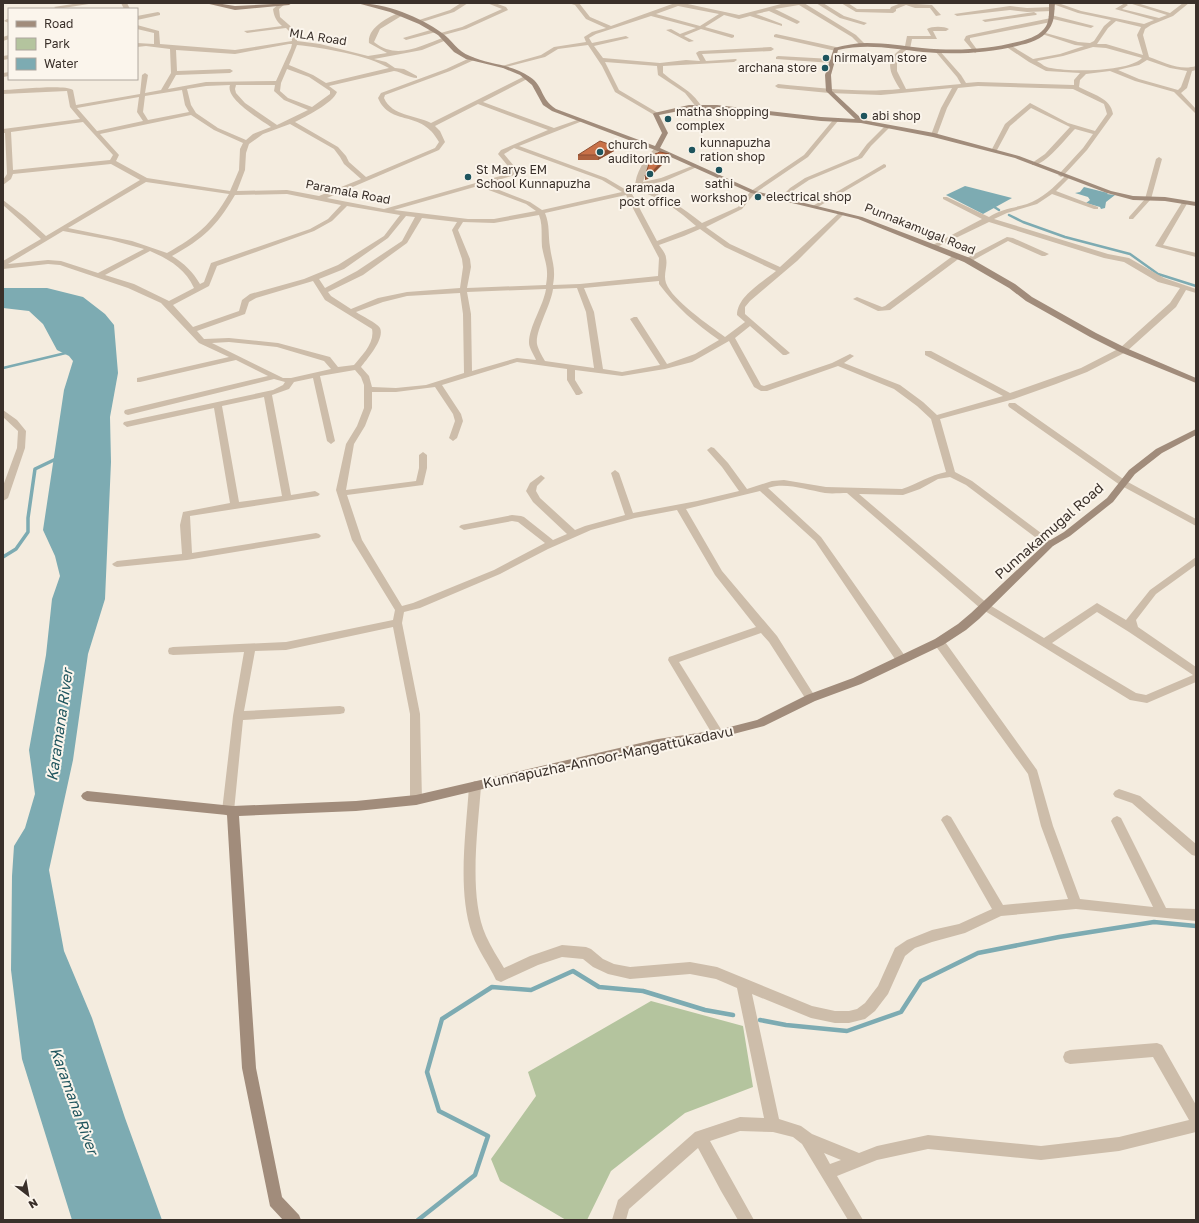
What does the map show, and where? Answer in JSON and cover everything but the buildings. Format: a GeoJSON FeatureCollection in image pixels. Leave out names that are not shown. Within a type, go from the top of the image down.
{"type":"FeatureCollection","features":[{"type":"Feature","properties":{"kind":"street"},"geometry":{"type":"LineString","coordinates":[[57,7],[92,3]]}},
{"type":"Feature","properties":{"kind":"street"},"geometry":{"type":"LineString","coordinates":[[208,3],[235,8],[289,3]]}},
{"type":"Feature","properties":{"kind":"street"},"geometry":{"type":"LineString","coordinates":[[360,3],[379,6],[419,21],[446,39],[458,53],[472,59],[518,71],[527,77],[431,126]]}},
{"type":"Feature","properties":{"kind":"street"},"geometry":{"type":"LineString","coordinates":[[419,21],[452,11],[465,3]]}},
{"type":"Feature","properties":{"kind":"street"},"geometry":{"type":"LineString","coordinates":[[406,38],[464,28],[505,10],[504,8],[490,3]]}},
{"type":"Feature","properties":{"kind":"street"},"geometry":{"type":"LineString","coordinates":[[571,3],[576,4],[588,18],[611,28]]}},
{"type":"Feature","properties":{"kind":"street"},"geometry":{"type":"LineString","coordinates":[[765,3],[797,22]]}},
{"type":"Feature","properties":{"kind":"street"},"geometry":{"type":"LineString","coordinates":[[781,270],[739,252],[700,226],[683,211],[668,201],[638,187],[647,158],[657,149],[665,133],[656,114],[617,90],[601,60],[586,38],[678,4],[739,17],[772,8],[800,3],[854,36],[862,44]]}},
{"type":"Feature","properties":{"kind":"street"},"geometry":{"type":"LineString","coordinates":[[819,3],[842,17],[864,23]]}},
{"type":"Feature","properties":{"kind":"street"},"geometry":{"type":"LineString","coordinates":[[844,3],[856,10],[893,11],[893,8],[906,3],[915,6],[932,6],[938,15]]}},
{"type":"Feature","properties":{"kind":"street"},"geometry":{"type":"LineString","coordinates":[[1132,3],[1171,15]]}},
{"type":"Feature","properties":{"kind":"street"},"geometry":{"type":"LineString","coordinates":[[957,14],[1010,8],[1080,12],[1145,26],[1171,15],[1186,3]]}},
{"type":"Feature","properties":{"kind":"street"},"geometry":{"type":"LineString","coordinates":[[282,4],[276,9],[276,15],[280,23],[294,32],[297,43],[278,83],[277,91],[286,99],[313,110]]}},
{"type":"Feature","properties":{"kind":"street"},"geometry":{"type":"LineString","coordinates":[[661,5],[669,7]]}},
{"type":"Feature","properties":{"kind":"street"},"geometry":{"type":"LineString","coordinates":[[1125,5],[1116,7],[1160,20]]}},
{"type":"Feature","properties":{"kind":"street"},"geometry":{"type":"LineString","coordinates":[[776,36],[836,49],[862,44],[938,51],[976,51],[1008,46],[1032,40],[1044,33],[1048,28],[1052,11]]}},
{"type":"Feature","properties":{"kind":"street"},"geometry":{"type":"LineString","coordinates":[[976,51],[968,40],[968,37],[1052,11]]}},
{"type":"Feature","properties":{"kind":"street"},"geometry":{"type":"LineString","coordinates":[[985,20],[1052,11],[1091,26]]}},
{"type":"Feature","properties":{"kind":"street"},"geometry":{"type":"LineString","coordinates":[[138,18],[158,14]]}},
{"type":"Feature","properties":{"kind":"street"},"geometry":{"type":"LineString","coordinates":[[392,53],[376,46],[371,42],[371,38],[376,29],[400,14]]}},
{"type":"Feature","properties":{"kind":"street"},"geometry":{"type":"LineString","coordinates":[[650,14],[732,36]]}},
{"type":"Feature","properties":{"kind":"street"},"geometry":{"type":"LineString","coordinates":[[681,35],[699,28],[723,14]]}},
{"type":"Feature","properties":{"kind":"street"},"geometry":{"type":"LineString","coordinates":[[752,14],[780,25]]}},
{"type":"Feature","properties":{"kind":"street"},"geometry":{"type":"LineString","coordinates":[[1031,61],[1061,55],[1090,46],[1096,42],[1106,27],[1115,20]]}},
{"type":"Feature","properties":{"kind":"street"},"geometry":{"type":"LineString","coordinates":[[1145,26],[1140,34],[1146,57]]}},
{"type":"Feature","properties":{"kind":"street"},"geometry":{"type":"LineString","coordinates":[[138,27],[157,32],[157,46]]}},
{"type":"Feature","properties":{"kind":"street"},"geometry":{"type":"LineString","coordinates":[[247,31],[285,27]]}},
{"type":"Feature","properties":{"kind":"street"},"geometry":{"type":"LineString","coordinates":[[904,91],[892,64],[894,57],[907,48],[909,37],[935,38],[930,29],[946,29]]}},
{"type":"Feature","properties":{"kind":"street"},"geometry":{"type":"LineString","coordinates":[[669,30],[691,41]]}},
{"type":"Feature","properties":{"kind":"street"},"geometry":{"type":"LineString","coordinates":[[1044,33],[1070,42],[1113,48],[1146,57],[1172,67],[1193,69],[1184,88],[1179,92]]}},
{"type":"Feature","properties":{"kind":"street"},"geometry":{"type":"LineString","coordinates":[[504,67],[543,56],[556,48],[626,38]]}},
{"type":"Feature","properties":{"kind":"street","name":"MLA Road"},"geometry":{"type":"LineString","coordinates":[[138,45],[146,44],[173,48],[242,52],[282,42],[340,50],[368,58],[420,49],[446,39]]}},
{"type":"Feature","properties":{"kind":"street"},"geometry":{"type":"LineString","coordinates":[[1008,46],[1048,70],[1084,72],[1112,70],[1132,66],[1144,60],[1146,57]]}},
{"type":"Feature","properties":{"kind":"street"},"geometry":{"type":"LineString","coordinates":[[163,92],[174,73],[173,48]]}},
{"type":"Feature","properties":{"kind":"street"},"geometry":{"type":"LineString","coordinates":[[704,63],[699,53],[771,49]]}},
{"type":"Feature","properties":{"kind":"street"},"geometry":{"type":"LineString","coordinates":[[836,49],[828,75],[829,91],[861,121]]}},
{"type":"Feature","properties":{"kind":"street"},"geometry":{"type":"LineString","coordinates":[[934,135],[944,108],[960,85],[959,76],[938,51]]}},
{"type":"Feature","properties":{"kind":"street"},"geometry":{"type":"LineString","coordinates":[[368,58],[384,63],[394,69]]}},
{"type":"Feature","properties":{"kind":"street"},"geometry":{"type":"LineString","coordinates":[[778,58],[832,61]]}},
{"type":"Feature","properties":{"kind":"street"},"geometry":{"type":"LineString","coordinates":[[321,198],[366,180],[437,148],[442,142],[440,135],[431,126],[414,118],[393,113],[381,103],[380,98],[383,94],[391,90],[448,70],[472,59]]}},
{"type":"Feature","properties":{"kind":"street"},"geometry":{"type":"LineString","coordinates":[[601,60],[660,65],[686,62],[704,63],[734,60]]}},
{"type":"Feature","properties":{"kind":"street"},"geometry":{"type":"LineString","coordinates":[[660,65],[660,74],[682,88],[693,98],[699,107]]}},
{"type":"Feature","properties":{"kind":"street"},"geometry":{"type":"LineString","coordinates":[[166,257],[199,237],[208,228],[233,193],[242,170],[243,149],[247,142],[313,110],[334,94],[334,92],[312,76],[286,66]]}},
{"type":"Feature","properties":{"kind":"street"},"geometry":{"type":"LineString","coordinates":[[325,85],[394,69],[402,70],[415,77]]}},
{"type":"Feature","properties":{"kind":"street"},"geometry":{"type":"LineString","coordinates":[[1112,70],[1137,80],[1179,92],[1196,112]]}},
{"type":"Feature","properties":{"kind":"street"},"geometry":{"type":"LineString","coordinates":[[174,73],[230,71]]}},
{"type":"Feature","properties":{"kind":"street"},"geometry":{"type":"LineString","coordinates":[[1074,87],[1077,86],[1077,80],[1084,72]]}},
{"type":"Feature","properties":{"kind":"street"},"geometry":{"type":"LineString","coordinates":[[145,75],[140,112],[146,121]]}},
{"type":"Feature","properties":{"kind":"street","name":"Punnakamugal Road"},"geometry":{"type":"LineString","coordinates":[[527,77],[537,87],[544,103],[554,110],[657,149],[694,167],[753,192],[860,218],[967,260],[1005,280],[1041,306],[1123,350],[1196,382]]}},
{"type":"Feature","properties":{"kind":"street"},"geometry":{"type":"LineString","coordinates":[[234,83],[232,89],[240,101],[276,127]]}},
{"type":"Feature","properties":{"kind":"street"},"geometry":{"type":"LineString","coordinates":[[73,107],[206,84],[278,83]]}},
{"type":"Feature","properties":{"kind":"street"},"geometry":{"type":"LineString","coordinates":[[778,86],[829,91],[881,93],[960,85],[1016,84],[1074,87],[1099,99],[1110,107],[1110,114],[1052,192],[1034,203],[993,216],[988,220],[983,220],[933,247]]}},
{"type":"Feature","properties":{"kind":"street"},"geometry":{"type":"LineString","coordinates":[[184,88],[187,103],[193,113],[224,134],[247,142]]}},
{"type":"Feature","properties":{"kind":"street"},"geometry":{"type":"LineString","coordinates":[[3,92],[68,89],[71,92],[73,107],[116,155],[112,162],[7,177]]}},
{"type":"Feature","properties":{"kind":"street"},"geometry":{"type":"LineString","coordinates":[[478,102],[554,130]]}},
{"type":"Feature","properties":{"kind":"street"},"geometry":{"type":"LineString","coordinates":[[994,151],[1007,125],[1030,105],[1074,126],[1096,133]]}},
{"type":"Feature","properties":{"kind":"street"},"geometry":{"type":"LineString","coordinates":[[656,114],[683,108],[717,107],[836,120],[861,121],[934,135],[1017,157],[1064,176],[1109,192],[1132,198],[1196,204]]}},
{"type":"Feature","properties":{"kind":"street"},"geometry":{"type":"LineString","coordinates":[[95,133],[146,121],[193,113]]}},
{"type":"Feature","properties":{"kind":"street"},"geometry":{"type":"LineString","coordinates":[[3,183],[7,177],[5,131],[86,120]]}},
{"type":"Feature","properties":{"kind":"street"},"geometry":{"type":"LineString","coordinates":[[383,210],[513,174],[515,171],[512,166],[501,154],[503,151],[582,120]]}},
{"type":"Feature","properties":{"kind":"street"},"geometry":{"type":"LineString","coordinates":[[656,244],[740,208],[753,192],[806,156],[836,120]]}},
{"type":"Feature","properties":{"kind":"street"},"geometry":{"type":"LineString","coordinates":[[291,122],[336,148],[343,156],[346,163],[366,180]]}},
{"type":"Feature","properties":{"kind":"street"},"geometry":{"type":"LineString","coordinates":[[782,199],[807,179],[860,158],[869,145],[888,126]]}},
{"type":"Feature","properties":{"kind":"street"},"geometry":{"type":"LineString","coordinates":[[1034,164],[1047,155],[1074,126]]}},
{"type":"Feature","properties":{"kind":"street"},"geometry":{"type":"LineString","coordinates":[[513,146],[604,179],[628,194],[663,258],[663,284],[675,300],[699,322],[727,338],[758,387],[768,387],[837,363],[850,356]]}},
{"type":"Feature","properties":{"kind":"street"},"geometry":{"type":"LineString","coordinates":[[1131,218],[1148,199],[1159,159]]}},
{"type":"Feature","properties":{"kind":"street","name":"Paramala Road"},"geometry":{"type":"LineString","coordinates":[[112,162],[145,180],[233,193],[287,192],[404,214],[461,220],[494,221],[628,194],[638,187],[663,180],[694,167]]}},
{"type":"Feature","properties":{"kind":"street"},"geometry":{"type":"LineString","coordinates":[[814,206],[884,166]]}},
{"type":"Feature","properties":{"kind":"street"},"geometry":{"type":"LineString","coordinates":[[3,265],[145,180]]}},
{"type":"Feature","properties":{"kind":"street"},"geometry":{"type":"LineString","coordinates":[[478,184],[528,203],[541,212],[545,221],[546,247],[551,266],[548,298],[535,333],[533,344],[542,364]]}},
{"type":"Feature","properties":{"kind":"street"},"geometry":{"type":"LineString","coordinates":[[1052,192],[1096,208]]}},
{"type":"Feature","properties":{"kind":"street"},"geometry":{"type":"LineString","coordinates":[[945,198],[988,220],[1107,256],[1126,260],[1161,280],[1196,291]]}},
{"type":"Feature","properties":{"kind":"street"},"geometry":{"type":"LineString","coordinates":[[3,202],[23,218],[45,239]]}},
{"type":"Feature","properties":{"kind":"street"},"geometry":{"type":"LineString","coordinates":[[1185,202],[1159,246],[1196,255]]}},
{"type":"Feature","properties":{"kind":"street"},"geometry":{"type":"LineString","coordinates":[[168,305],[198,289],[209,279],[210,270],[214,265],[312,230],[330,220],[346,203]]}},
{"type":"Feature","properties":{"kind":"street"},"geometry":{"type":"LineString","coordinates":[[786,353],[741,315],[741,307],[747,299],[781,270],[842,213]]}},
{"type":"Feature","properties":{"kind":"street"},"geometry":{"type":"LineString","coordinates":[[191,330],[242,312],[245,299],[264,292],[315,278],[341,267],[386,238],[404,214]]}},
{"type":"Feature","properties":{"kind":"street"},"geometry":{"type":"LineString","coordinates":[[324,291],[360,273],[404,242],[419,216]]}},
{"type":"Feature","properties":{"kind":"street"},"geometry":{"type":"LineString","coordinates":[[461,220],[455,230],[466,259],[467,267],[463,290],[467,314],[468,374]]}},
{"type":"Feature","properties":{"kind":"street"},"geometry":{"type":"LineString","coordinates":[[61,229],[112,238],[149,249],[185,268],[190,273],[198,289]]}},
{"type":"Feature","properties":{"kind":"street"},"geometry":{"type":"LineString","coordinates":[[967,260],[1007,239],[1045,254]]}},
{"type":"Feature","properties":{"kind":"street"},"geometry":{"type":"LineString","coordinates":[[98,274],[149,249]]}},
{"type":"Feature","properties":{"kind":"street"},"geometry":{"type":"LineString","coordinates":[[857,299],[881,309],[887,308],[957,257]]}},
{"type":"Feature","properties":{"kind":"street"},"geometry":{"type":"LineString","coordinates":[[3,265],[48,262],[61,263],[143,290],[175,311],[202,341],[282,380],[291,380],[357,367],[373,346],[377,332],[372,325],[328,298],[315,278]]}},
{"type":"Feature","properties":{"kind":"street"},"geometry":{"type":"LineString","coordinates":[[351,312],[393,297],[407,294],[463,290],[580,286],[662,278]]}},
{"type":"Feature","properties":{"kind":"street"},"geometry":{"type":"LineString","coordinates":[[580,286],[590,312],[598,372]]}},
{"type":"Feature","properties":{"kind":"street"},"geometry":{"type":"LineString","coordinates":[[935,418],[1011,401],[1084,370],[1123,350],[1173,304],[1185,287]]}},
{"type":"Feature","properties":{"kind":"street"},"geometry":{"type":"LineString","coordinates":[[634,319],[665,367]]}},
{"type":"Feature","properties":{"kind":"street"},"geometry":{"type":"LineString","coordinates":[[369,389],[396,390],[437,384],[517,360],[622,374],[665,367],[689,360],[727,338],[750,322]]}},
{"type":"Feature","properties":{"kind":"street"},"geometry":{"type":"LineString","coordinates":[[202,341],[229,340],[278,345],[327,359],[336,370]]}},
{"type":"Feature","properties":{"kind":"street"},"geometry":{"type":"LineString","coordinates":[[928,353],[1011,401],[1123,483],[1196,523]]}},
{"type":"Feature","properties":{"kind":"street"},"geometry":{"type":"LineString","coordinates":[[140,380],[236,358]]}},
{"type":"Feature","properties":{"kind":"street"},"geometry":{"type":"LineString","coordinates":[[837,363],[897,387],[920,404],[935,418],[951,474]]}},
{"type":"Feature","properties":{"kind":"street"},"geometry":{"type":"LineString","coordinates":[[357,367],[365,376],[369,389],[368,408],[361,426],[350,444],[341,490],[357,540],[370,564],[400,610],[397,623],[415,714],[416,800]]}},
{"type":"Feature","properties":{"kind":"street"},"geometry":{"type":"LineString","coordinates":[[571,368],[571,380],[579,393]]}},
{"type":"Feature","properties":{"kind":"street"},"geometry":{"type":"LineString","coordinates":[[316,374],[331,441]]}},
{"type":"Feature","properties":{"kind":"street"},"geometry":{"type":"LineString","coordinates":[[128,412],[274,377]]}},
{"type":"Feature","properties":{"kind":"street"},"geometry":{"type":"LineString","coordinates":[[127,424],[266,394],[286,387],[291,380]]}},
{"type":"Feature","properties":{"kind":"street"},"geometry":{"type":"LineString","coordinates":[[437,384],[457,414],[459,421],[453,438]]}},
{"type":"Feature","properties":{"kind":"street"},"geometry":{"type":"LineString","coordinates":[[266,394],[287,498]]}},
{"type":"Feature","properties":{"kind":"street"},"geometry":{"type":"LineString","coordinates":[[218,404],[235,505]]}},
{"type":"Feature","properties":{"kind":"street"},"geometry":{"type":"LineString","coordinates":[[3,413],[22,431],[21,448],[3,498]]}},
{"type":"Feature","properties":{"kind":"street","name":"Punnakamugal Road"},"geometry":{"type":"LineString","coordinates":[[962,627],[1050,544],[1067,534],[1110,500],[1132,472],[1159,451],[1196,432]]}},
{"type":"Feature","properties":{"kind":"street"},"geometry":{"type":"LineString","coordinates":[[711,450],[725,465],[745,493]]}},
{"type":"Feature","properties":{"kind":"street"},"geometry":{"type":"LineString","coordinates":[[342,493],[420,483],[423,468],[423,455]]}},
{"type":"Feature","properties":{"kind":"street"},"geometry":{"type":"LineString","coordinates":[[615,473],[630,517]]}},
{"type":"Feature","properties":{"kind":"street"},"geometry":{"type":"LineString","coordinates":[[400,610],[416,606],[497,572],[552,544],[588,528],[630,517],[745,493],[772,484],[784,483],[826,490],[903,492],[917,487],[935,477],[951,474],[969,483],[1050,544]]}},
{"type":"Feature","properties":{"kind":"street"},"geometry":{"type":"LineString","coordinates":[[541,478],[533,485],[530,491],[536,500],[573,534]]}},
{"type":"Feature","properties":{"kind":"street"},"geometry":{"type":"LineString","coordinates":[[761,488],[818,539],[901,659]]}},
{"type":"Feature","properties":{"kind":"street"},"geometry":{"type":"LineString","coordinates":[[849,490],[984,606],[1134,696],[1147,699],[1196,678]]}},
{"type":"Feature","properties":{"kind":"street"},"geometry":{"type":"LineString","coordinates":[[187,557],[185,525],[186,514],[235,505],[315,494]]}},
{"type":"Feature","properties":{"kind":"street"},"geometry":{"type":"LineString","coordinates":[[680,507],[718,573],[772,638],[811,698]]}},
{"type":"Feature","properties":{"kind":"street"},"geometry":{"type":"LineString","coordinates":[[464,527],[512,518],[521,518],[552,544]]}},
{"type":"Feature","properties":{"kind":"street"},"geometry":{"type":"LineString","coordinates":[[117,564],[187,557],[316,536]]}},
{"type":"Feature","properties":{"kind":"street"},"geometry":{"type":"LineString","coordinates":[[1133,629],[1131,620],[1153,592],[1196,560]]}},
{"type":"Feature","properties":{"kind":"street"},"geometry":{"type":"LineString","coordinates":[[1044,643],[1097,607],[1133,629],[1196,672]]}},
{"type":"Feature","properties":{"kind":"street"},"geometry":{"type":"LineString","coordinates":[[173,651],[286,646],[397,623]]}},
{"type":"Feature","properties":{"kind":"street","name":"Kunnapuzha-Annoor-Mangattukadavu"},"geometry":{"type":"LineString","coordinates":[[87,796],[230,811],[356,806],[416,800],[658,743],[718,734],[760,723],[811,698],[857,681],[939,642],[962,627]]}},
{"type":"Feature","properties":{"kind":"street"},"geometry":{"type":"LineString","coordinates":[[718,734],[673,660],[763,628]]}},
{"type":"Feature","properties":{"kind":"street"},"geometry":{"type":"LineString","coordinates":[[939,642],[1033,773],[1047,826],[1076,904]]}},
{"type":"Feature","properties":{"kind":"street"},"geometry":{"type":"LineString","coordinates":[[250,648],[238,716],[230,811],[249,1068],[275,1201],[294,1220]]}},
{"type":"Feature","properties":{"kind":"street"},"geometry":{"type":"LineString","coordinates":[[238,716],[340,710]]}},
{"type":"Feature","properties":{"kind":"street"},"geometry":{"type":"LineString","coordinates":[[475,786],[471,869],[474,916],[479,935],[501,976],[535,960],[562,951],[586,953],[598,963],[613,970],[630,973],[690,968],[717,973],[812,1012],[835,1018],[849,1017],[860,1015],[870,1006],[883,990],[900,952],[911,944],[961,929],[1000,911],[1076,904],[1196,915]]}},
{"type":"Feature","properties":{"kind":"street"},"geometry":{"type":"LineString","coordinates":[[1119,794],[1136,798],[1196,851]]}},
{"type":"Feature","properties":{"kind":"street"},"geometry":{"type":"LineString","coordinates":[[947,820],[1000,911]]}},
{"type":"Feature","properties":{"kind":"street"},"geometry":{"type":"LineString","coordinates":[[1117,821],[1162,913]]}},
{"type":"Feature","properties":{"kind":"street"},"geometry":{"type":"LineString","coordinates":[[743,984],[773,1125]]}},
{"type":"Feature","properties":{"kind":"street"},"geometry":{"type":"LineString","coordinates":[[1070,1057],[1157,1050],[1196,1119]]}},
{"type":"Feature","properties":{"kind":"street"},"geometry":{"type":"LineString","coordinates":[[619,1220],[623,1205],[700,1137],[740,1124],[773,1125],[796,1131],[807,1139],[859,1160]]}},
{"type":"Feature","properties":{"kind":"street"},"geometry":{"type":"LineString","coordinates":[[828,1172],[877,1154],[928,1142],[1041,1153],[1119,1144],[1196,1125]]}},
{"type":"Feature","properties":{"kind":"street"},"geometry":{"type":"LineString","coordinates":[[700,1137],[726,1186],[748,1220]]}},
{"type":"Feature","properties":{"kind":"street"},"geometry":{"type":"LineString","coordinates":[[807,1139],[856,1220]]}},
{"type":"Feature","properties":{"kind":"green space"},"geometry":{"type":"Polygon","coordinates":[[[651,1001],[743,1026],[753,1087],[685,1113],[611,1171],[587,1220],[566,1220],[500,1181],[491,1159],[536,1096],[528,1072],[651,1001]]]}},
{"type":"Feature","properties":{"kind":"water"},"geometry":{"type":"Polygon","coordinates":[[[965,186],[1012,198],[983,214],[946,195],[965,186]]]}},
{"type":"Feature","properties":{"kind":"water"},"geometry":{"type":"Polygon","coordinates":[[[1084,187],[1115,195],[1106,202],[1105,208],[1101,209],[1100,207],[1086,203],[1090,200],[1088,197],[1075,193],[1080,192],[1084,187]]]}},
{"type":"Feature","properties":{"kind":"water","name":"Karamana River"},"geometry":{"type":"Polygon","coordinates":[[[3,288],[47,288],[83,297],[105,314],[114,325],[118,373],[110,417],[111,462],[105,599],[88,654],[73,760],[49,870],[64,951],[92,1018],[125,1118],[162,1220],[72,1220],[22,1059],[11,970],[12,876],[14,846],[25,828],[35,794],[29,750],[46,655],[52,599],[60,576],[55,556],[43,530],[64,390],[73,361],[69,356],[57,350],[43,324],[29,311],[3,308],[3,288]]]}},
{"type":"Feature","properties":{"kind":"waterway"},"geometry":{"type":"LineString","coordinates":[[991,205],[999,210]]}},
{"type":"Feature","properties":{"kind":"waterway"},"geometry":{"type":"LineString","coordinates":[[1009,215],[1023,222],[1065,237],[1130,254],[1158,274],[1196,286]]}},
{"type":"Feature","properties":{"kind":"waterway"},"geometry":{"type":"LineString","coordinates":[[3,368],[70,352]]}},
{"type":"Feature","properties":{"kind":"waterway"},"geometry":{"type":"LineString","coordinates":[[3,557],[16,549],[28,532],[28,518],[35,469],[58,458]]}},
{"type":"Feature","properties":{"kind":"waterway"},"geometry":{"type":"LineString","coordinates":[[760,1020],[786,1025],[847,1031],[901,1012],[921,981],[978,953],[1059,937],[1154,922],[1196,926]]}},
{"type":"Feature","properties":{"kind":"waterway"},"geometry":{"type":"LineString","coordinates":[[418,1220],[475,1175],[488,1136],[439,1111],[427,1072],[442,1019],[492,987],[531,990],[573,971],[599,987],[643,991],[705,1010],[733,1015]]}},
{"type":"Feature","properties":{"kind":"place","name":"nirmalyam store"},"geometry":{"type":"Point","coordinates":[826,58]}},
{"type":"Feature","properties":{"kind":"place","name":"archana store"},"geometry":{"type":"Point","coordinates":[825,68]}},
{"type":"Feature","properties":{"kind":"place","name":"abi shop"},"geometry":{"type":"Point","coordinates":[864,116]}},
{"type":"Feature","properties":{"kind":"place","name":"matha shopping complex"},"geometry":{"type":"Point","coordinates":[668,119]}},
{"type":"Feature","properties":{"kind":"place","name":"kunnapuzha ration shop"},"geometry":{"type":"Point","coordinates":[692,150]}},
{"type":"Feature","properties":{"kind":"place","name":"church auditorium"},"geometry":{"type":"Point","coordinates":[600,152]}},
{"type":"Feature","properties":{"kind":"place","name":"sathi workshop"},"geometry":{"type":"Point","coordinates":[719,170]}},
{"type":"Feature","properties":{"kind":"place","name":"aramada post office"},"geometry":{"type":"Point","coordinates":[650,174]}},
{"type":"Feature","properties":{"kind":"place","name":"St Marys EM School Kunnapuzha"},"geometry":{"type":"Point","coordinates":[468,177]}},
{"type":"Feature","properties":{"kind":"place","name":"electrical shop"},"geometry":{"type":"Point","coordinates":[758,197]}}]}
